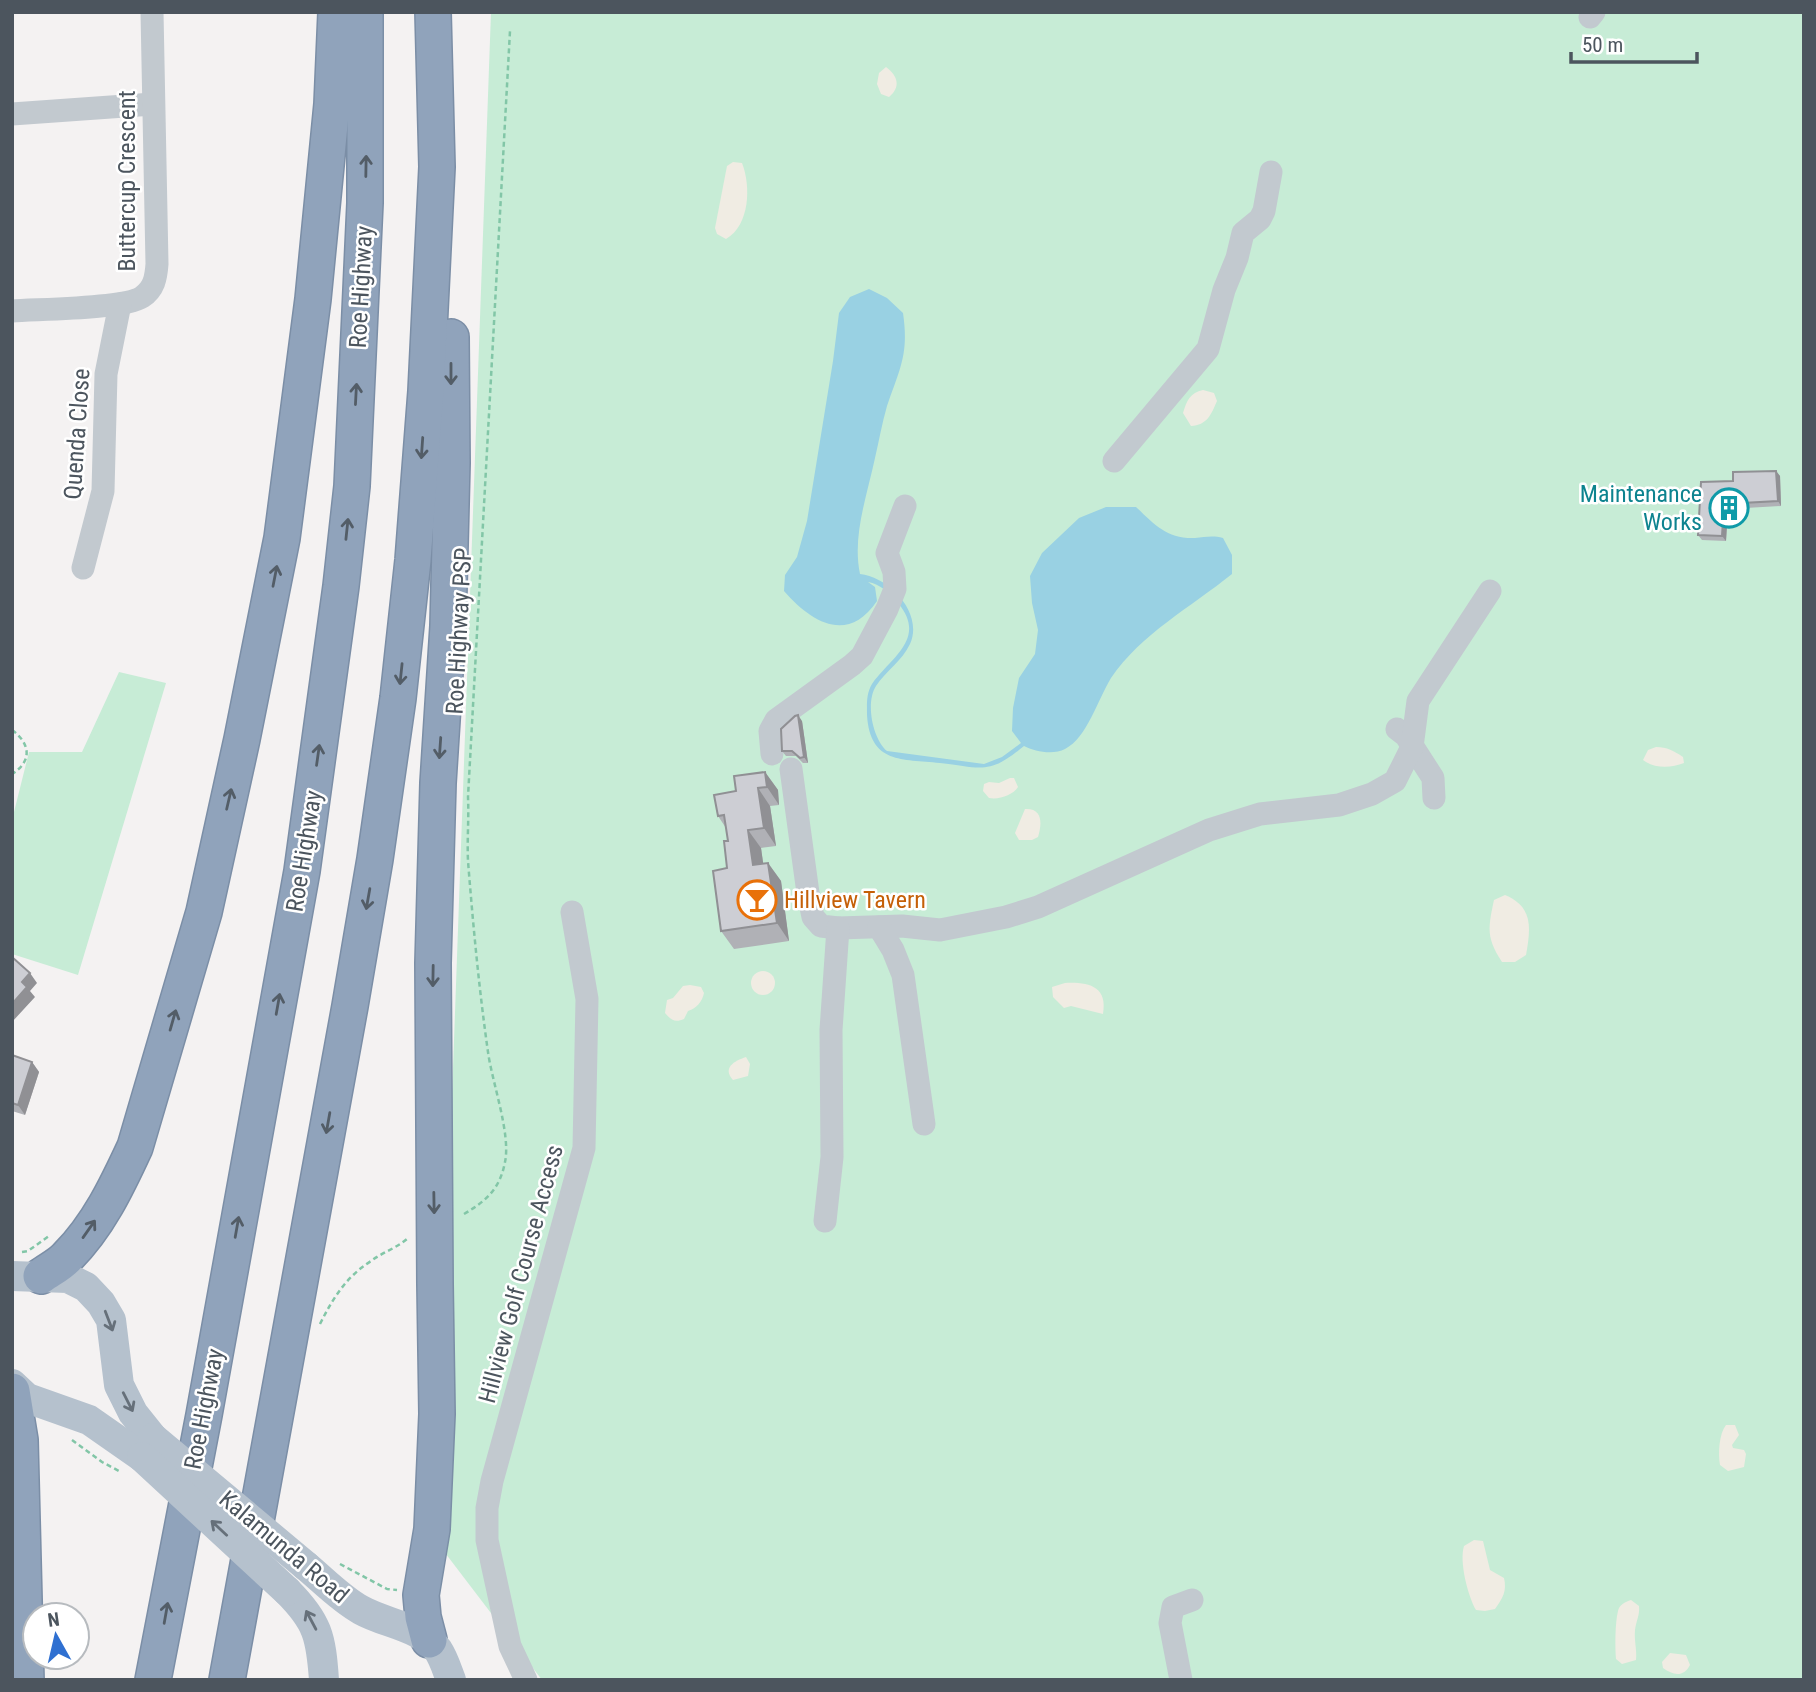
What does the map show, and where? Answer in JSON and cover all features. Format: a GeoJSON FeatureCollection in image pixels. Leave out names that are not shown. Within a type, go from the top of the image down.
{"type":"FeatureCollection","features":[{"type":"Feature","properties":{"kind":"highway"},"geometry":{"type":"LineString","coordinates":[[27,1276],[66,1259],[90,1231],[119,1182],[135,1147],[204,912],[282,538],[313,299],[332,104],[336,12]]}},
{"type":"Feature","properties":{"kind":"highway","name":"Roe Highway"},"geometry":{"type":"LineString","coordinates":[[153,1680],[302,871],[341,586],[352,486],[365,216],[365,12]]}},
{"type":"Feature","properties":{"kind":"highway"},"geometry":{"type":"LineString","coordinates":[[429,1640],[421,1595],[432,1529],[438,1415],[433,963],[438,783],[448,626],[452,463],[450,211],[435,12]]}},
{"type":"Feature","properties":{"kind":"highway"},"geometry":{"type":"LineString","coordinates":[[227,1680],[350,1006],[398,698],[413,560],[426,391],[437,167],[435,12]]}},
{"type":"Feature","properties":{"kind":"highway"},"geometry":{"type":"LineString","coordinates":[[12,1391],[20,1440],[26,1680]]}},
{"type":"Feature","properties":{"kind":"main road"},"geometry":{"type":"LineString","coordinates":[[12,1296],[28,1282],[27,1276]]}},
{"type":"Feature","properties":{"kind":"main road","name":"Kalamunda Road"},"geometry":{"type":"LineString","coordinates":[[27,1276],[68,1278],[86,1287],[101,1303],[111,1320],[119,1385],[133,1413],[140,1457],[287,1591],[313,1619],[322,1656],[324,1680]]}},
{"type":"Feature","properties":{"kind":"main road","name":"Kalamunda Road"},"geometry":{"type":"LineString","coordinates":[[12,1384],[27,1398],[89,1420],[140,1457],[306,1566],[358,1608],[429,1640]]}},
{"type":"Feature","properties":{"kind":"main road"},"geometry":{"type":"LineString","coordinates":[[429,1640],[438,1651],[451,1680]]}},
{"type":"Feature","properties":{"kind":"street","name":"Buttercup Crescent"},"geometry":{"type":"LineString","coordinates":[[12,311],[120,304],[143,296],[155,283],[152,12]]}},
{"type":"Feature","properties":{"kind":"street"},"geometry":{"type":"LineString","coordinates":[[12,114],[153,104]]}},
{"type":"Feature","properties":{"kind":"street"},"geometry":{"type":"LineString","coordinates":[[1114,461],[1208,349],[1243,233],[1260,219],[1265,211],[1271,172]]}},
{"type":"Feature","properties":{"kind":"street","name":"Quenda Close"},"geometry":{"type":"LineString","coordinates":[[83,568],[103,491],[106,374],[120,304]]}},
{"type":"Feature","properties":{"kind":"street"},"geometry":{"type":"LineString","coordinates":[[772,754],[771,731],[776,720],[852,665],[869,645],[895,589],[894,572],[887,553],[905,506]]}},
{"type":"Feature","properties":{"kind":"street"},"geometry":{"type":"LineString","coordinates":[[791,769],[813,917],[821,926],[940,930],[1006,917],[1038,907],[1209,830],[1260,814],[1339,805],[1372,794],[1395,781],[1412,747],[1418,701],[1490,591]]}},
{"type":"Feature","properties":{"kind":"street"},"geometry":{"type":"LineString","coordinates":[[1397,729],[1406,736],[1433,778],[1434,798]]}},
{"type":"Feature","properties":{"kind":"street","name":"Hillview Golf Course Access"},"geometry":{"type":"LineString","coordinates":[[526,1680],[510,1646],[487,1540],[487,1508],[492,1481],[584,1148],[587,999],[572,912]]}},
{"type":"Feature","properties":{"kind":"street"},"geometry":{"type":"LineString","coordinates":[[879,927],[893,950],[903,975],[924,1124]]}},
{"type":"Feature","properties":{"kind":"street"},"geometry":{"type":"LineString","coordinates":[[825,1221],[832,1157],[831,1030],[838,928]]}},
{"type":"Feature","properties":{"kind":"street"},"geometry":{"type":"LineString","coordinates":[[1181,1680],[1170,1623],[1173,1607],[1192,1600]]}},
{"type":"Feature","properties":{"kind":"path","name":"Roe Highway PSP"},"geometry":{"type":"LineString","coordinates":[[464,1214],[492,1194],[505,1163],[506,1144],[488,1053],[478,969],[468,857],[468,797],[510,31]]}},
{"type":"Feature","properties":{"kind":"path"},"geometry":{"type":"LineString","coordinates":[[12,730],[23,738],[27,750],[24,764],[12,774]]}},
{"type":"Feature","properties":{"kind":"path"},"geometry":{"type":"LineString","coordinates":[[316,1332],[330,1303],[346,1279],[408,1238]]}},
{"type":"Feature","properties":{"kind":"path"},"geometry":{"type":"LineString","coordinates":[[67,1436],[102,1462],[140,1457]]}},
{"type":"Feature","properties":{"kind":"green space"},"geometry":{"type":"Polygon","coordinates":[[[491,12],[1804,12],[1804,1680],[542,1680],[436,1541],[491,12]]]}},
{"type":"Feature","properties":{"kind":"green space"},"geometry":{"type":"Polygon","coordinates":[[[119,672],[166,683],[78,975],[12,954],[12,820],[29,752],[82,752],[119,672]]]}},
{"type":"Feature","properties":{"kind":"sand"},"geometry":{"type":"Polygon","coordinates":[[[886,67],[896,82],[889,97],[881,94],[877,84],[879,73],[886,67]]]}},
{"type":"Feature","properties":{"kind":"sand"},"geometry":{"type":"Polygon","coordinates":[[[733,162],[742,163],[745,172],[746,204],[740,224],[726,239],[717,234],[715,228],[727,166],[733,162]]]}},
{"type":"Feature","properties":{"kind":"sand"},"geometry":{"type":"Polygon","coordinates":[[[1203,390],[1214,393],[1217,401],[1205,421],[1191,426],[1183,413],[1184,408],[1192,395],[1203,390]]]}},
{"type":"Feature","properties":{"kind":"sand"},"geometry":{"type":"Polygon","coordinates":[[[1656,747],[1677,753],[1683,757],[1684,763],[1663,767],[1643,760],[1648,750],[1656,747]]]}},
{"type":"Feature","properties":{"kind":"sand"},"geometry":{"type":"Polygon","coordinates":[[[1014,778],[1018,787],[1009,795],[989,798],[983,791],[984,784],[999,783],[1014,778]]]}},
{"type":"Feature","properties":{"kind":"sand"},"geometry":{"type":"Polygon","coordinates":[[[1025,809],[1035,811],[1040,818],[1038,837],[1032,840],[1019,840],[1015,833],[1025,809]]]}},
{"type":"Feature","properties":{"kind":"sand"},"geometry":{"type":"Polygon","coordinates":[[[1505,895],[1521,906],[1528,919],[1526,955],[1515,962],[1502,962],[1491,939],[1490,918],[1494,900],[1505,895]]]}},
{"type":"Feature","properties":{"kind":"sand"},"geometry":{"type":"Polygon","coordinates":[[[763,971],[774,978],[775,983],[768,994],[763,995],[752,988],[751,983],[758,972],[763,971]]]}},
{"type":"Feature","properties":{"kind":"sand"},"geometry":{"type":"Polygon","coordinates":[[[1065,983],[1081,983],[1099,992],[1104,1005],[1103,1014],[1071,1006],[1064,1008],[1053,997],[1052,987],[1065,983]]]}},
{"type":"Feature","properties":{"kind":"sand"},"geometry":{"type":"Polygon","coordinates":[[[683,986],[701,987],[704,993],[702,999],[688,1011],[684,1019],[673,1020],[665,1013],[667,1000],[673,998],[683,986]]]}},
{"type":"Feature","properties":{"kind":"sand"},"geometry":{"type":"Polygon","coordinates":[[[746,1057],[750,1064],[748,1076],[733,1080],[729,1069],[746,1057]]]}},
{"type":"Feature","properties":{"kind":"sand"},"geometry":{"type":"Polygon","coordinates":[[[1726,1425],[1735,1425],[1739,1435],[1732,1445],[1733,1448],[1744,1450],[1746,1454],[1744,1467],[1728,1471],[1720,1465],[1719,1455],[1720,1438],[1726,1425]]]}},
{"type":"Feature","properties":{"kind":"sand"},"geometry":{"type":"Polygon","coordinates":[[[1474,1540],[1483,1541],[1490,1570],[1504,1578],[1504,1594],[1495,1609],[1476,1610],[1467,1588],[1463,1570],[1464,1546],[1474,1540]]]}},
{"type":"Feature","properties":{"kind":"sand"},"geometry":{"type":"Polygon","coordinates":[[[1631,1600],[1639,1606],[1635,1630],[1636,1660],[1622,1664],[1616,1659],[1617,1616],[1621,1605],[1631,1600]]]}},
{"type":"Feature","properties":{"kind":"sand"},"geometry":{"type":"Polygon","coordinates":[[[1670,1653],[1686,1655],[1690,1665],[1681,1674],[1674,1674],[1663,1668],[1662,1662],[1670,1653]]]}},
{"type":"Feature","properties":{"kind":"water"},"geometry":{"type":"Polygon","coordinates":[[[869,289],[887,298],[903,313],[905,327],[902,361],[887,406],[858,545],[860,574],[892,589],[901,598],[912,620],[910,644],[903,656],[876,686],[871,702],[874,730],[887,751],[984,764],[1002,757],[1021,743],[1012,731],[1013,708],[1019,678],[1035,654],[1038,630],[1030,576],[1042,553],[1079,518],[1106,507],[1136,507],[1156,525],[1177,536],[1223,538],[1232,555],[1232,574],[1152,634],[1123,662],[1111,678],[1080,736],[1065,749],[1044,752],[1024,746],[1002,762],[985,767],[913,761],[881,751],[869,731],[867,699],[872,684],[908,638],[906,616],[888,592],[868,582],[875,587],[877,601],[866,614],[854,622],[842,625],[818,620],[784,591],[785,575],[797,557],[807,521],[839,313],[850,297],[869,289]]]}},
{"type":"Feature","properties":{"kind":"building","name":"Maintenance Works"},"geometry":{"type":"Polygon","coordinates":[[[1776,471],[1778,501],[1724,504],[1722,536],[1698,535],[1701,482],[1733,481],[1733,472],[1776,471]]]}},
{"type":"Feature","properties":{"kind":"building"},"geometry":{"type":"Polygon","coordinates":[[[798,715],[804,757],[800,758],[792,751],[782,751],[781,729],[798,715]]]}},
{"type":"Feature","properties":{"kind":"building"},"geometry":{"type":"Polygon","coordinates":[[[765,772],[767,787],[758,788],[764,828],[748,830],[753,865],[768,863],[777,923],[721,931],[713,871],[727,868],[724,841],[728,841],[724,815],[718,816],[714,795],[736,791],[734,776],[765,772]]]}},
{"type":"Feature","properties":{"kind":"building"},"geometry":{"type":"Polygon","coordinates":[[[12,957],[30,973],[22,982],[27,987],[12,1004],[12,957]]]}},
{"type":"Feature","properties":{"kind":"building"},"geometry":{"type":"Polygon","coordinates":[[[12,1055],[32,1062],[18,1105],[12,1103],[12,1055]]]}},
{"type":"Feature","properties":{"kind":"place","name":"Maintenance Works"},"geometry":{"type":"Point","coordinates":[1729,508]}},
{"type":"Feature","properties":{"kind":"place","name":"Hillview Tavern"},"geometry":{"type":"Point","coordinates":[757,900]}}]}
